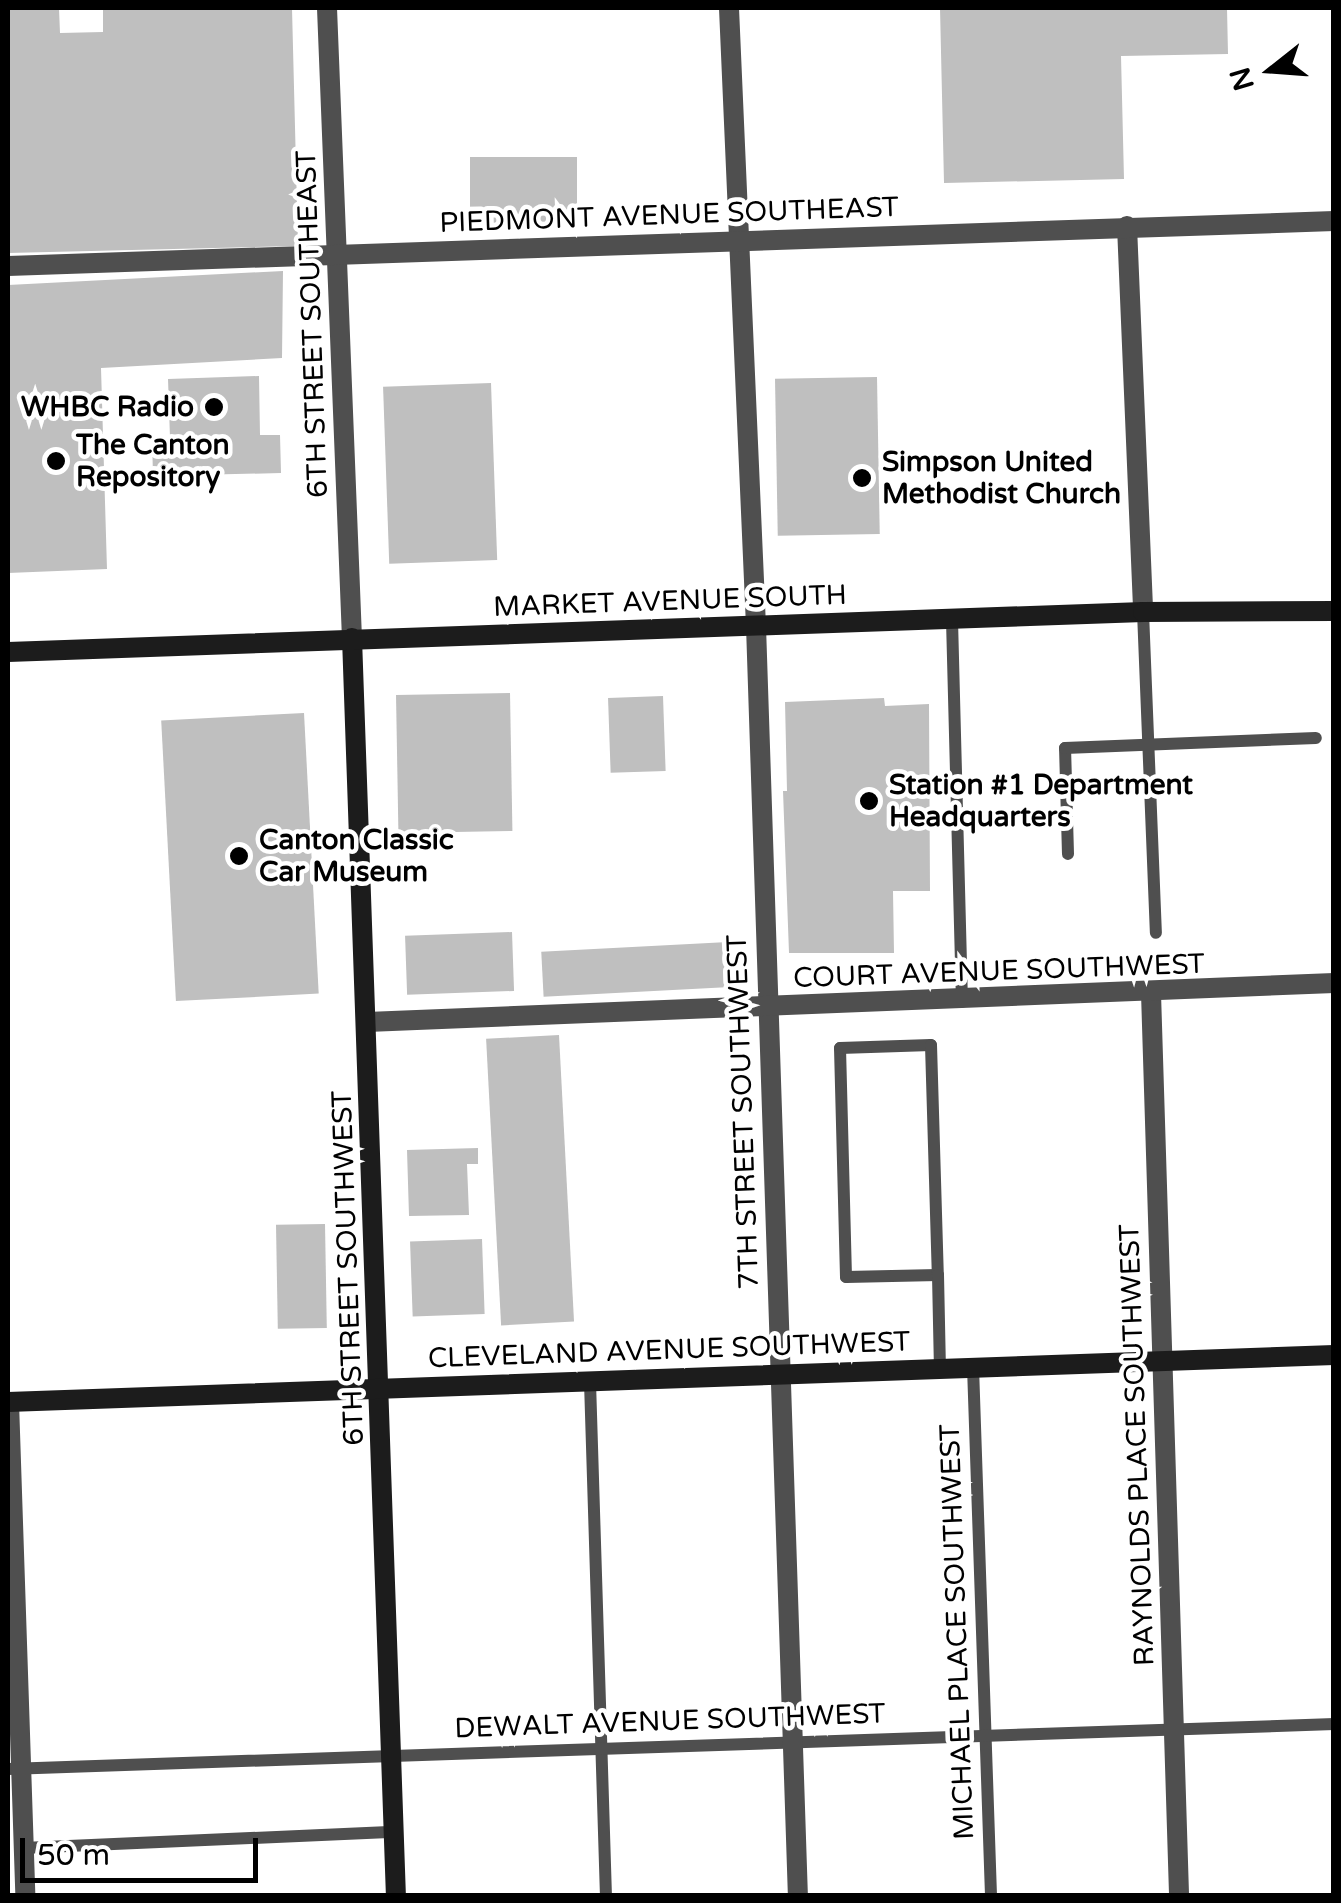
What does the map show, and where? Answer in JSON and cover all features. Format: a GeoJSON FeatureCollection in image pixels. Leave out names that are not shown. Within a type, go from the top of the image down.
{"type":"FeatureCollection","features":[{"type":"Feature","properties":{"kind":"street","name":"6TH STREET SOUTHEAST"},"geometry":{"type":"LineString","coordinates":[[327,8],[352,638]]}},
{"type":"Feature","properties":{"kind":"street","name":"7TH STREET SOUTHWEST"},"geometry":{"type":"LineString","coordinates":[[729,8],[756,626],[798,1896]]}},
{"type":"Feature","properties":{"kind":"street","name":"PIEDMONT AVENUE SOUTHEAST"},"geometry":{"type":"LineString","coordinates":[[8,266],[1334,221]]}},
{"type":"Feature","properties":{"kind":"street"},"geometry":{"type":"LineString","coordinates":[[1127,226],[1143,612]]}},
{"type":"Feature","properties":{"kind":"street","name":"MARKET AVENUE SOUTH"},"geometry":{"type":"LineString","coordinates":[[8,652],[1143,612],[1334,611]]}},
{"type":"Feature","properties":{"kind":"street","name":"6TH STREET SOUTHWEST"},"geometry":{"type":"LineString","coordinates":[[352,638],[396,1896]]}},
{"type":"Feature","properties":{"kind":"street","name":"COURT AVENUE SOUTHWEST"},"geometry":{"type":"LineString","coordinates":[[366,1022],[962,1002],[1334,983]]}},
{"type":"Feature","properties":{"kind":"street","name":"RAYNOLDS PLACE SOUTHWEST"},"geometry":{"type":"LineString","coordinates":[[1151,993],[1179,1896]]}},
{"type":"Feature","properties":{"kind":"street","name":"CLEVELAND AVENUE SOUTHWEST"},"geometry":{"type":"LineString","coordinates":[[8,1402],[1334,1355]]}},
{"type":"Feature","properties":{"kind":"street"},"geometry":{"type":"LineString","coordinates":[[8,1402],[14,1768],[25,1896]]}},
{"type":"Feature","properties":{"kind":"lane"},"geometry":{"type":"LineString","coordinates":[[1143,612],[1156,933]]}},
{"type":"Feature","properties":{"kind":"lane"},"geometry":{"type":"LineString","coordinates":[[952,620],[962,1002]]}},
{"type":"Feature","properties":{"kind":"lane"},"geometry":{"type":"LineString","coordinates":[[1068,854],[1065,748],[1316,738]]}},
{"type":"Feature","properties":{"kind":"lane"},"geometry":{"type":"LineString","coordinates":[[938,1275],[846,1278],[840,1048],[931,1046],[938,1275],[940,1368]]}},
{"type":"Feature","properties":{"kind":"lane","name":"MICHAEL PLACE SOUTHWEST"},"geometry":{"type":"LineString","coordinates":[[972,1367],[991,1896]]}},
{"type":"Feature","properties":{"kind":"lane"},"geometry":{"type":"LineString","coordinates":[[590,1382],[606,1896]]}},
{"type":"Feature","properties":{"kind":"lane","name":"DEWALT AVENUE SOUTHWEST"},"geometry":{"type":"LineString","coordinates":[[14,1768],[1334,1724]]}},
{"type":"Feature","properties":{"kind":"lane"},"geometry":{"type":"LineString","coordinates":[[23,1848],[395,1832]]}},
{"type":"Feature","properties":{"kind":"building"},"geometry":{"type":"Polygon","coordinates":[[[8,8],[59,8],[60,33],[103,32],[103,8],[292,8],[298,246],[8,253],[8,8]]]}},
{"type":"Feature","properties":{"kind":"building"},"geometry":{"type":"Polygon","coordinates":[[[940,8],[1227,8],[1228,54],[1121,56],[1124,179],[944,183],[940,8]]]}},
{"type":"Feature","properties":{"kind":"building"},"geometry":{"type":"Polygon","coordinates":[[[470,157],[577,157],[577,223],[470,223],[470,157]]]}},
{"type":"Feature","properties":{"kind":"building","name":"The Canton Repository"},"geometry":{"type":"Polygon","coordinates":[[[283,271],[282,358],[101,368],[107,569],[8,573],[8,285],[283,271]]]}},
{"type":"Feature","properties":{"kind":"building","name":"WHBC Radio"},"geometry":{"type":"Polygon","coordinates":[[[259,376],[260,435],[280,435],[281,473],[153,476],[152,438],[170,438],[168,379],[259,376]]]}},
{"type":"Feature","properties":{"kind":"building"},"geometry":{"type":"Polygon","coordinates":[[[877,377],[880,534],[778,536],[775,379],[877,377]]]}},
{"type":"Feature","properties":{"kind":"building"},"geometry":{"type":"Polygon","coordinates":[[[491,383],[497,560],[389,564],[383,387],[491,383]]]}},
{"type":"Feature","properties":{"kind":"building"},"geometry":{"type":"Polygon","coordinates":[[[510,693],[512,831],[398,833],[396,695],[510,693]]]}},
{"type":"Feature","properties":{"kind":"building"},"geometry":{"type":"Polygon","coordinates":[[[663,696],[666,771],[611,773],[608,698],[663,696]]]}},
{"type":"Feature","properties":{"kind":"building"},"geometry":{"type":"Polygon","coordinates":[[[884,698],[885,706],[929,704],[930,891],[893,891],[894,953],[789,953],[783,791],[787,791],[785,702],[884,698]]]}},
{"type":"Feature","properties":{"kind":"building","name":"Canton Classic Car Museum"},"geometry":{"type":"Polygon","coordinates":[[[304,713],[319,994],[176,1001],[161,720],[304,713]]]}},
{"type":"Feature","properties":{"kind":"building"},"geometry":{"type":"Polygon","coordinates":[[[512,932],[514,991],[407,995],[405,936],[512,932]]]}},
{"type":"Feature","properties":{"kind":"building"},"geometry":{"type":"Polygon","coordinates":[[[728,942],[730,987],[544,997],[541,952],[728,942]]]}},
{"type":"Feature","properties":{"kind":"building"},"geometry":{"type":"Polygon","coordinates":[[[559,1035],[574,1322],[501,1325],[486,1039],[559,1035]]]}},
{"type":"Feature","properties":{"kind":"building"},"geometry":{"type":"Polygon","coordinates":[[[478,1148],[478,1164],[467,1164],[469,1215],[409,1216],[407,1150],[478,1148]]]}},
{"type":"Feature","properties":{"kind":"building"},"geometry":{"type":"Polygon","coordinates":[[[325,1224],[327,1328],[278,1329],[276,1225],[325,1224]]]}},
{"type":"Feature","properties":{"kind":"building"},"geometry":{"type":"Polygon","coordinates":[[[482,1239],[485,1314],[413,1316],[410,1242],[482,1239]]]}},
{"type":"Feature","properties":{"kind":"place","name":"WHBC Radio"},"geometry":{"type":"Point","coordinates":[214,407]}},
{"type":"Feature","properties":{"kind":"place","name":"The Canton Repository"},"geometry":{"type":"Point","coordinates":[56,461]}},
{"type":"Feature","properties":{"kind":"place","name":"Simpson United Methodist Church"},"geometry":{"type":"Point","coordinates":[862,478]}},
{"type":"Feature","properties":{"kind":"place","name":"Station #1 Department Headquarters"},"geometry":{"type":"Point","coordinates":[869,801]}},
{"type":"Feature","properties":{"kind":"place","name":"Canton Classic Car Museum"},"geometry":{"type":"Point","coordinates":[239,856]}}]}
